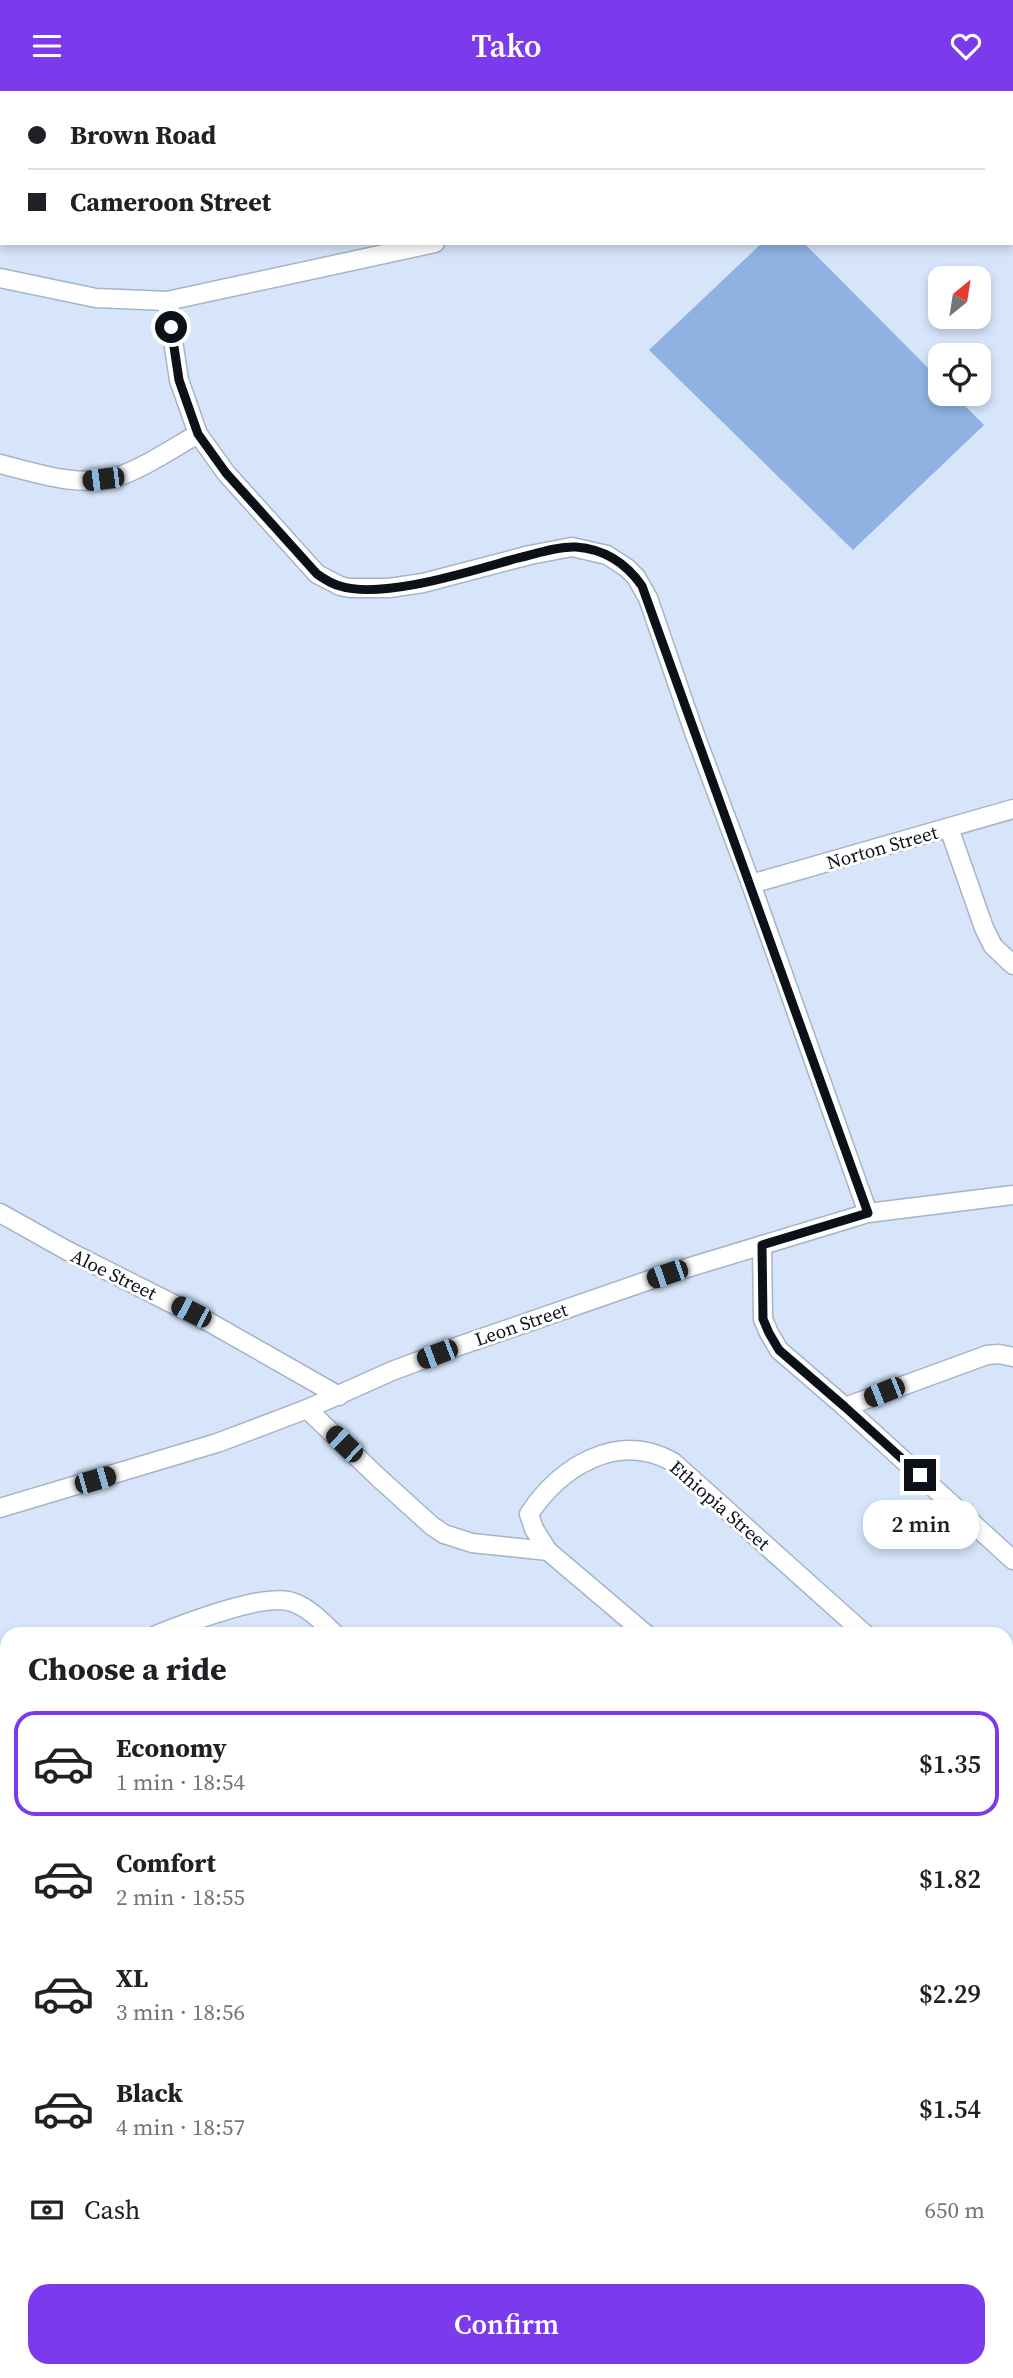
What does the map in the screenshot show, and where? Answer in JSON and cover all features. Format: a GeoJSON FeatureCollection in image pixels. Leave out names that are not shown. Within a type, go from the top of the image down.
{"type":"FeatureCollection","features":[{"type":"Feature","properties":{"kind":"street"},"geometry":{"type":"LineString","coordinates":[[0,278],[96,298],[167,301],[426,245]]}},
{"type":"Feature","properties":{"kind":"street"},"geometry":{"type":"LineString","coordinates":[[167,301],[179,380],[198,434],[226,473],[317,574],[350,588],[389,588],[423,583],[572,547],[607,555],[627,568],[642,586],[868,1213]]}},
{"type":"Feature","properties":{"kind":"street"},"geometry":{"type":"LineString","coordinates":[[0,464],[68,480],[87,481],[116,477],[198,434]]}},
{"type":"Feature","properties":{"kind":"street","name":"Norton Street"},"geometry":{"type":"LineString","coordinates":[[751,884],[1013,809]]}},
{"type":"Feature","properties":{"kind":"street"},"geometry":{"type":"LineString","coordinates":[[949,828],[984,928],[993,946],[1013,965]]}},
{"type":"Feature","properties":{"kind":"street","name":"Leon Street"},"geometry":{"type":"LineString","coordinates":[[0,1508],[218,1443],[459,1346],[667,1274],[868,1213],[1013,1195]]}},
{"type":"Feature","properties":{"kind":"street","name":"Aloe Street"},"geometry":{"type":"LineString","coordinates":[[0,1213],[66,1251],[209,1322],[339,1396]]}},
{"type":"Feature","properties":{"kind":"street"},"geometry":{"type":"LineString","coordinates":[[762,1245],[763,1319],[779,1350],[1013,1560]]}},
{"type":"Feature","properties":{"kind":"street"},"geometry":{"type":"LineString","coordinates":[[845,1407],[987,1355],[1013,1357]]}},
{"type":"Feature","properties":{"kind":"street"},"geometry":{"type":"LineString","coordinates":[[307,1409],[379,1478],[444,1534],[472,1543],[548,1551]]}},
{"type":"Feature","properties":{"kind":"street","name":"Ethiopia Street"},"geometry":{"type":"LineString","coordinates":[[638,1627],[548,1551],[534,1529],[529,1514],[557,1480],[577,1465],[602,1455],[634,1450],[657,1453],[673,1462],[857,1627]]}},
{"type":"Feature","properties":{"kind":"street"},"geometry":{"type":"LineString","coordinates":[[176,1627],[239,1607],[281,1600],[292,1602],[308,1611],[327,1627]]}},
{"type":"Feature","properties":{"kind":"shaded area"},"geometry":{"type":"Polygon","coordinates":[[[760,245],[806,245],[928,368],[928,406],[965,406],[984,425],[853,550],[649,350],[760,245]]]}},
{"type":"Feature","properties":{"kind":"route"},"geometry":{"type":"LineString","coordinates":[[171,327],[179,380],[198,434],[226,473],[317,574],[327,581],[350,588],[389,588],[423,583],[572,547],[595,551],[616,560],[627,568],[642,586],[868,1213],[762,1245],[763,1319],[779,1350],[920,1475]]}}]}
